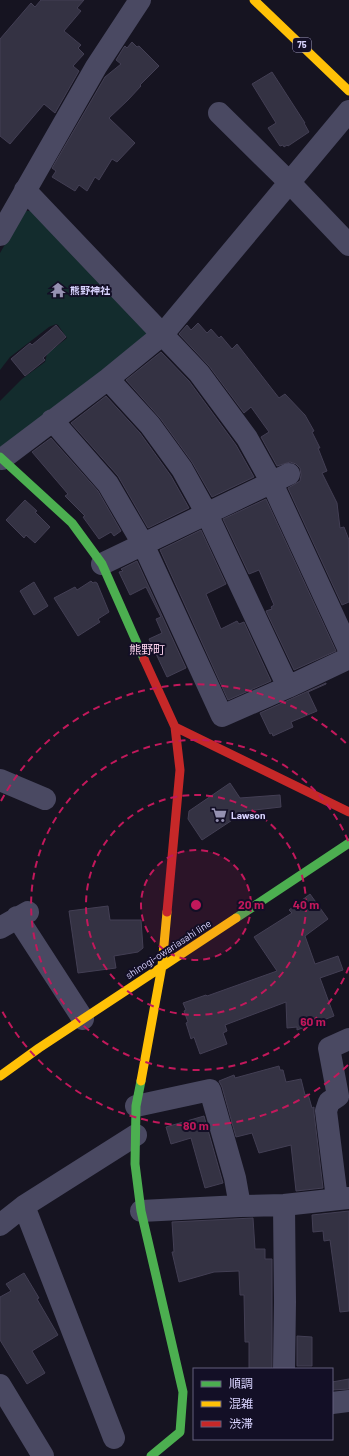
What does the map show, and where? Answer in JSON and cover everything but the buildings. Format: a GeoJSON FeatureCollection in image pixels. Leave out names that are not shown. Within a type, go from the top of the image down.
{"type":"FeatureCollection","features":[{"type":"Feature","properties":{"kind":"street"},"geometry":{"type":"LineString","coordinates":[[0,234],[96,67],[140,0]]}},
{"type":"Feature","properties":{"kind":"street","name":"75"},"geometry":{"type":"LineString","coordinates":[[254,0],[349,91]]}},
{"type":"Feature","properties":{"kind":"street"},"geometry":{"type":"LineString","coordinates":[[151,1456],[187,1430],[183,1392],[141,1211],[135,1164],[136,1106],[162,966],[180,770],[175,727],[102,564],[72,523],[1,458],[108,379],[163,334],[349,110]]}},
{"type":"Feature","properties":{"kind":"street"},"geometry":{"type":"LineString","coordinates":[[219,113],[349,244]]}},
{"type":"Feature","properties":{"kind":"street"},"geometry":{"type":"LineString","coordinates":[[25,190],[199,373],[247,438],[281,478],[349,650]]}},
{"type":"Feature","properties":{"kind":"street"},"geometry":{"type":"LineString","coordinates":[[108,379],[150,425],[182,469],[208,514],[288,687]]}},
{"type":"Feature","properties":{"kind":"street"},"geometry":{"type":"LineString","coordinates":[[52,420],[108,484],[143,544],[222,716],[349,658]]}},
{"type":"Feature","properties":{"kind":"street"},"geometry":{"type":"LineString","coordinates":[[102,564],[281,478]]}},
{"type":"Feature","properties":{"kind":"street"},"geometry":{"type":"LineString","coordinates":[[175,727],[349,812]]}},
{"type":"Feature","properties":{"kind":"street"},"geometry":{"type":"LineString","coordinates":[[0,780],[44,799]]}},
{"type":"Feature","properties":{"kind":"street","name":"shinogi-owariasahi line"},"geometry":{"type":"LineString","coordinates":[[0,1076],[83,1018],[349,843]]}},
{"type":"Feature","properties":{"kind":"street"},"geometry":{"type":"LineString","coordinates":[[15,919],[83,1018]]}},
{"type":"Feature","properties":{"kind":"street"},"geometry":{"type":"LineString","coordinates":[[141,1211],[284,1205],[343,1199],[326,1111],[329,1102],[338,1096],[329,1048],[349,1039]]}},
{"type":"Feature","properties":{"kind":"street"},"geometry":{"type":"LineString","coordinates":[[136,1106],[210,1090],[235,1178],[240,1206]]}},
{"type":"Feature","properties":{"kind":"street"},"geometry":{"type":"LineString","coordinates":[[0,1225],[24,1206],[136,1135]]}},
{"type":"Feature","properties":{"kind":"street"},"geometry":{"type":"LineString","coordinates":[[284,1205],[284,1368]]}},
{"type":"Feature","properties":{"kind":"street"},"geometry":{"type":"LineString","coordinates":[[24,1206],[114,1438]]}},
{"type":"Feature","properties":{"kind":"street"},"geometry":{"type":"LineString","coordinates":[[0,1385],[43,1456]]}},
{"type":"Feature","properties":{"kind":"street"},"geometry":{"type":"LineString","coordinates":[[333,1404],[349,1400]]}},
{"type":"Feature","properties":{"kind":"green space","name":"熊野神社"},"geometry":{"type":"Polygon","coordinates":[[[26,211],[31,211],[144,323],[148,337],[0,448],[0,401],[22,379],[45,362],[47,354],[67,338],[58,325],[56,324],[49,327],[10,357],[0,370],[0,253],[22,215],[26,211]]]}},
{"type":"Feature","properties":{"kind":"traffic: fast"},"geometry":{"type":"LineString","coordinates":[[0,457],[72,523],[102,564],[144,659]]}},
{"type":"Feature","properties":{"kind":"traffic: fast"},"geometry":{"type":"LineString","coordinates":[[236,918],[349,843]]}},
{"type":"Feature","properties":{"kind":"traffic: fast"},"geometry":{"type":"LineString","coordinates":[[141,1081],[136,1106],[135,1164],[141,1211],[183,1392],[180,1432],[151,1456]]}},
{"type":"Feature","properties":{"kind":"traffic: slow"},"geometry":{"type":"LineString","coordinates":[[254,0],[349,91]]}},
{"type":"Feature","properties":{"kind":"traffic: slow"},"geometry":{"type":"LineString","coordinates":[[141,1081],[162,966],[167,912]]}},
{"type":"Feature","properties":{"kind":"traffic: slow"},"geometry":{"type":"LineString","coordinates":[[0,1076],[39,1048],[236,918]]}},
{"type":"Feature","properties":{"kind":"traffic: jam"},"geometry":{"type":"LineString","coordinates":[[144,659],[175,727],[180,770],[167,912]]}},
{"type":"Feature","properties":{"kind":"traffic: jam"},"geometry":{"type":"LineString","coordinates":[[175,727],[349,812]]}},
{"type":"Feature","properties":{"kind":"place","name":"熊野神社"},"geometry":{"type":"Point","coordinates":[58,290]}},
{"type":"Feature","properties":{"kind":"place","name":"Lawson"},"geometry":{"type":"Point","coordinates":[219,815]}},
{"type":"Feature","properties":{"kind":"district","name":"熊野町"},"geometry":{"type":"Point","coordinates":[147,650]}}]}
